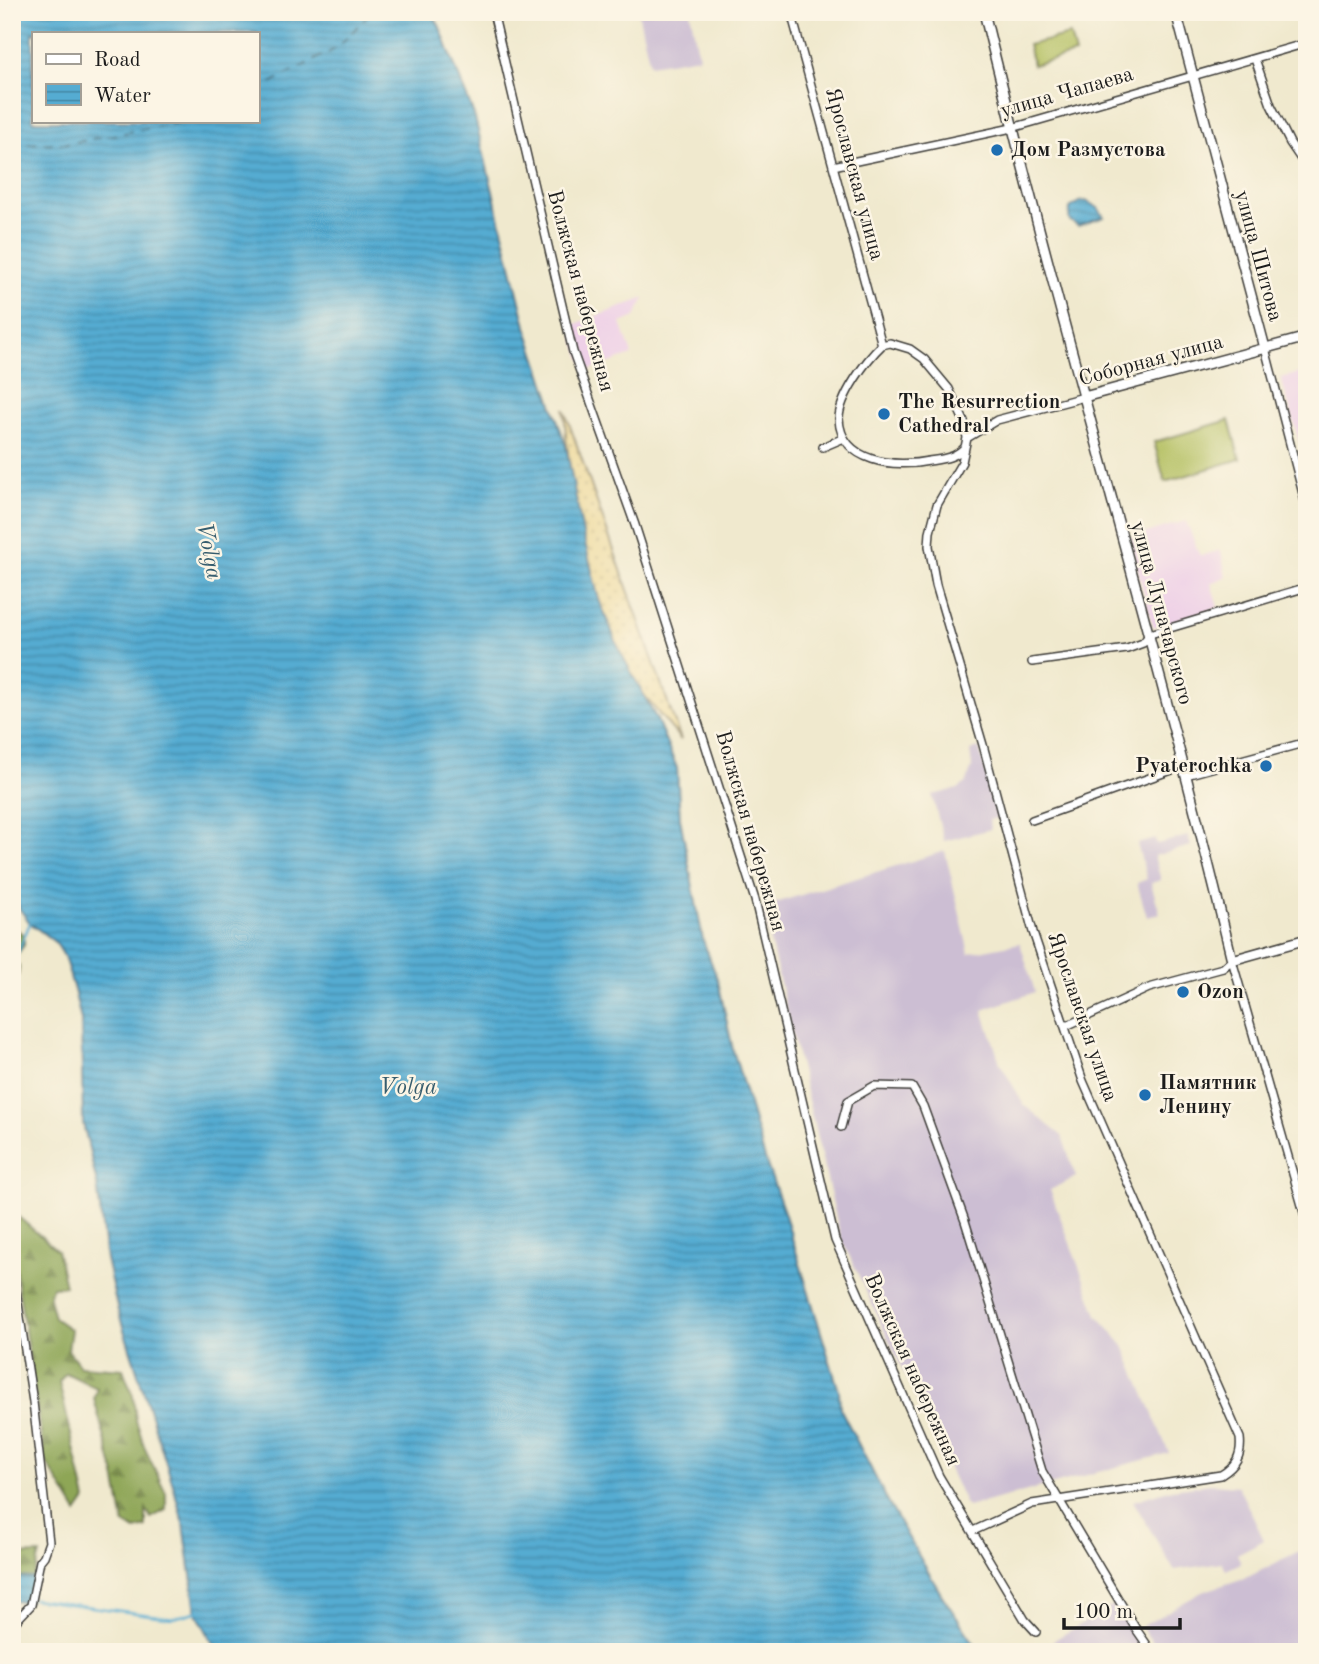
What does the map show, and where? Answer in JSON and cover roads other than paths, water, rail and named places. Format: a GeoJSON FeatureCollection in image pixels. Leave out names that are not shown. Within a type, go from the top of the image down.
{"type":"FeatureCollection","features":[{"type":"Feature","properties":{"kind":"street","name":"Волжская набережная"},"geometry":{"type":"LineString","coordinates":[[493,12],[573,352],[639,537],[755,900],[835,1240],[939,1476],[1025,1620],[1036,1632]]}},
{"type":"Feature","properties":{"kind":"street","name":"Ярославская улица"},"geometry":{"type":"LineString","coordinates":[[791,12],[882,345]]}},
{"type":"Feature","properties":{"kind":"street","name":"улица Луначарского"},"geometry":{"type":"LineString","coordinates":[[984,12],[1012,128],[1150,634],[1232,960],[1307,1223]]}},
{"type":"Feature","properties":{"kind":"street","name":"улица Шитова"},"geometry":{"type":"LineString","coordinates":[[1176,12],[1307,509]]}},
{"type":"Feature","properties":{"kind":"street","name":"улица Чапаева"},"geometry":{"type":"LineString","coordinates":[[834,166],[1012,128],[1307,43]]}},
{"type":"Feature","properties":{"kind":"street"},"geometry":{"type":"LineString","coordinates":[[1255,59],[1271,105],[1290,143],[1307,168]]}},
{"type":"Feature","properties":{"kind":"street","name":"Соборная улица"},"geometry":{"type":"LineString","coordinates":[[967,438],[997,421],[1307,337]]}},
{"type":"Feature","properties":{"kind":"street"},"geometry":{"type":"LineString","coordinates":[[964,448],[954,456],[910,465],[872,460],[852,448],[844,438],[839,417],[843,403],[865,365],[882,345],[890,343],[910,349],[937,373],[958,405],[967,438]]}},
{"type":"Feature","properties":{"kind":"street"},"geometry":{"type":"LineString","coordinates":[[823,447],[844,438]]}},
{"type":"Feature","properties":{"kind":"street","name":"Ярославская улица"},"geometry":{"type":"LineString","coordinates":[[967,438],[962,462],[944,491],[933,518],[929,545],[932,564],[1033,932],[1083,1081],[1241,1444],[1235,1464],[1221,1475],[1032,1504],[973,1531]]}},
{"type":"Feature","properties":{"kind":"street"},"geometry":{"type":"LineString","coordinates":[[1032,662],[1127,649],[1143,643],[1150,634],[1307,587]]}},
{"type":"Feature","properties":{"kind":"street"},"geometry":{"type":"LineString","coordinates":[[1032,820],[1185,770],[1307,742]]}},
{"type":"Feature","properties":{"kind":"street"},"geometry":{"type":"LineString","coordinates":[[1066,1026],[1149,988],[1223,968],[1232,960],[1307,939]]}},
{"type":"Feature","properties":{"kind":"street"},"geometry":{"type":"LineString","coordinates":[[841,1127],[848,1101],[874,1086],[912,1087],[923,1106],[965,1221],[1042,1472],[1152,1652]]}},
{"type":"Feature","properties":{"kind":"street"},"geometry":{"type":"LineString","coordinates":[[12,1265],[33,1402],[49,1542],[40,1561],[31,1605],[12,1625]]}},
{"type":"Feature","properties":{"kind":"water","name":"Volga"},"geometry":{"type":"Polygon","coordinates":[[[12,12],[431,12],[439,25],[475,118],[526,326],[566,446],[599,600],[620,651],[657,720],[677,768],[680,818],[703,940],[718,981],[733,1050],[766,1162],[839,1391],[840,1408],[889,1504],[941,1594],[980,1652],[218,1652],[196,1612],[185,1531],[118,1311],[106,1259],[97,1184],[83,1123],[81,1020],[74,990],[64,956],[56,943],[30,923],[19,908],[13,889],[16,818],[12,779],[12,12]]]}},
{"type":"Feature","properties":{"kind":"water"},"geometry":{"type":"Polygon","coordinates":[[[1086,201],[1098,208],[1104,217],[1078,226],[1069,220],[1070,208],[1086,201]]]}},
{"type":"Feature","properties":{"kind":"water"},"geometry":{"type":"Polygon","coordinates":[[[12,1577],[34,1578],[29,1602],[12,1601],[12,1577]]]}},
{"type":"Feature","properties":{"kind":"waterway"},"geometry":{"type":"LineString","coordinates":[[12,957],[18,952],[30,923]]}},
{"type":"Feature","properties":{"kind":"waterway"},"geometry":{"type":"LineString","coordinates":[[33,1599],[173,1618],[199,1611]]}},
{"type":"Feature","properties":{"kind":"place","name":"Дом Размустова"},"geometry":{"type":"Point","coordinates":[997,150]}},
{"type":"Feature","properties":{"kind":"place","name":"The Resurrection Cathedral"},"geometry":{"type":"Point","coordinates":[884,414]}},
{"type":"Feature","properties":{"kind":"place","name":"Pyaterochka"},"geometry":{"type":"Point","coordinates":[1266,766]}},
{"type":"Feature","properties":{"kind":"place","name":"Ozon"},"geometry":{"type":"Point","coordinates":[1183,992]}},
{"type":"Feature","properties":{"kind":"place","name":"Памятник Ленину"},"geometry":{"type":"Point","coordinates":[1145,1095]}}]}
